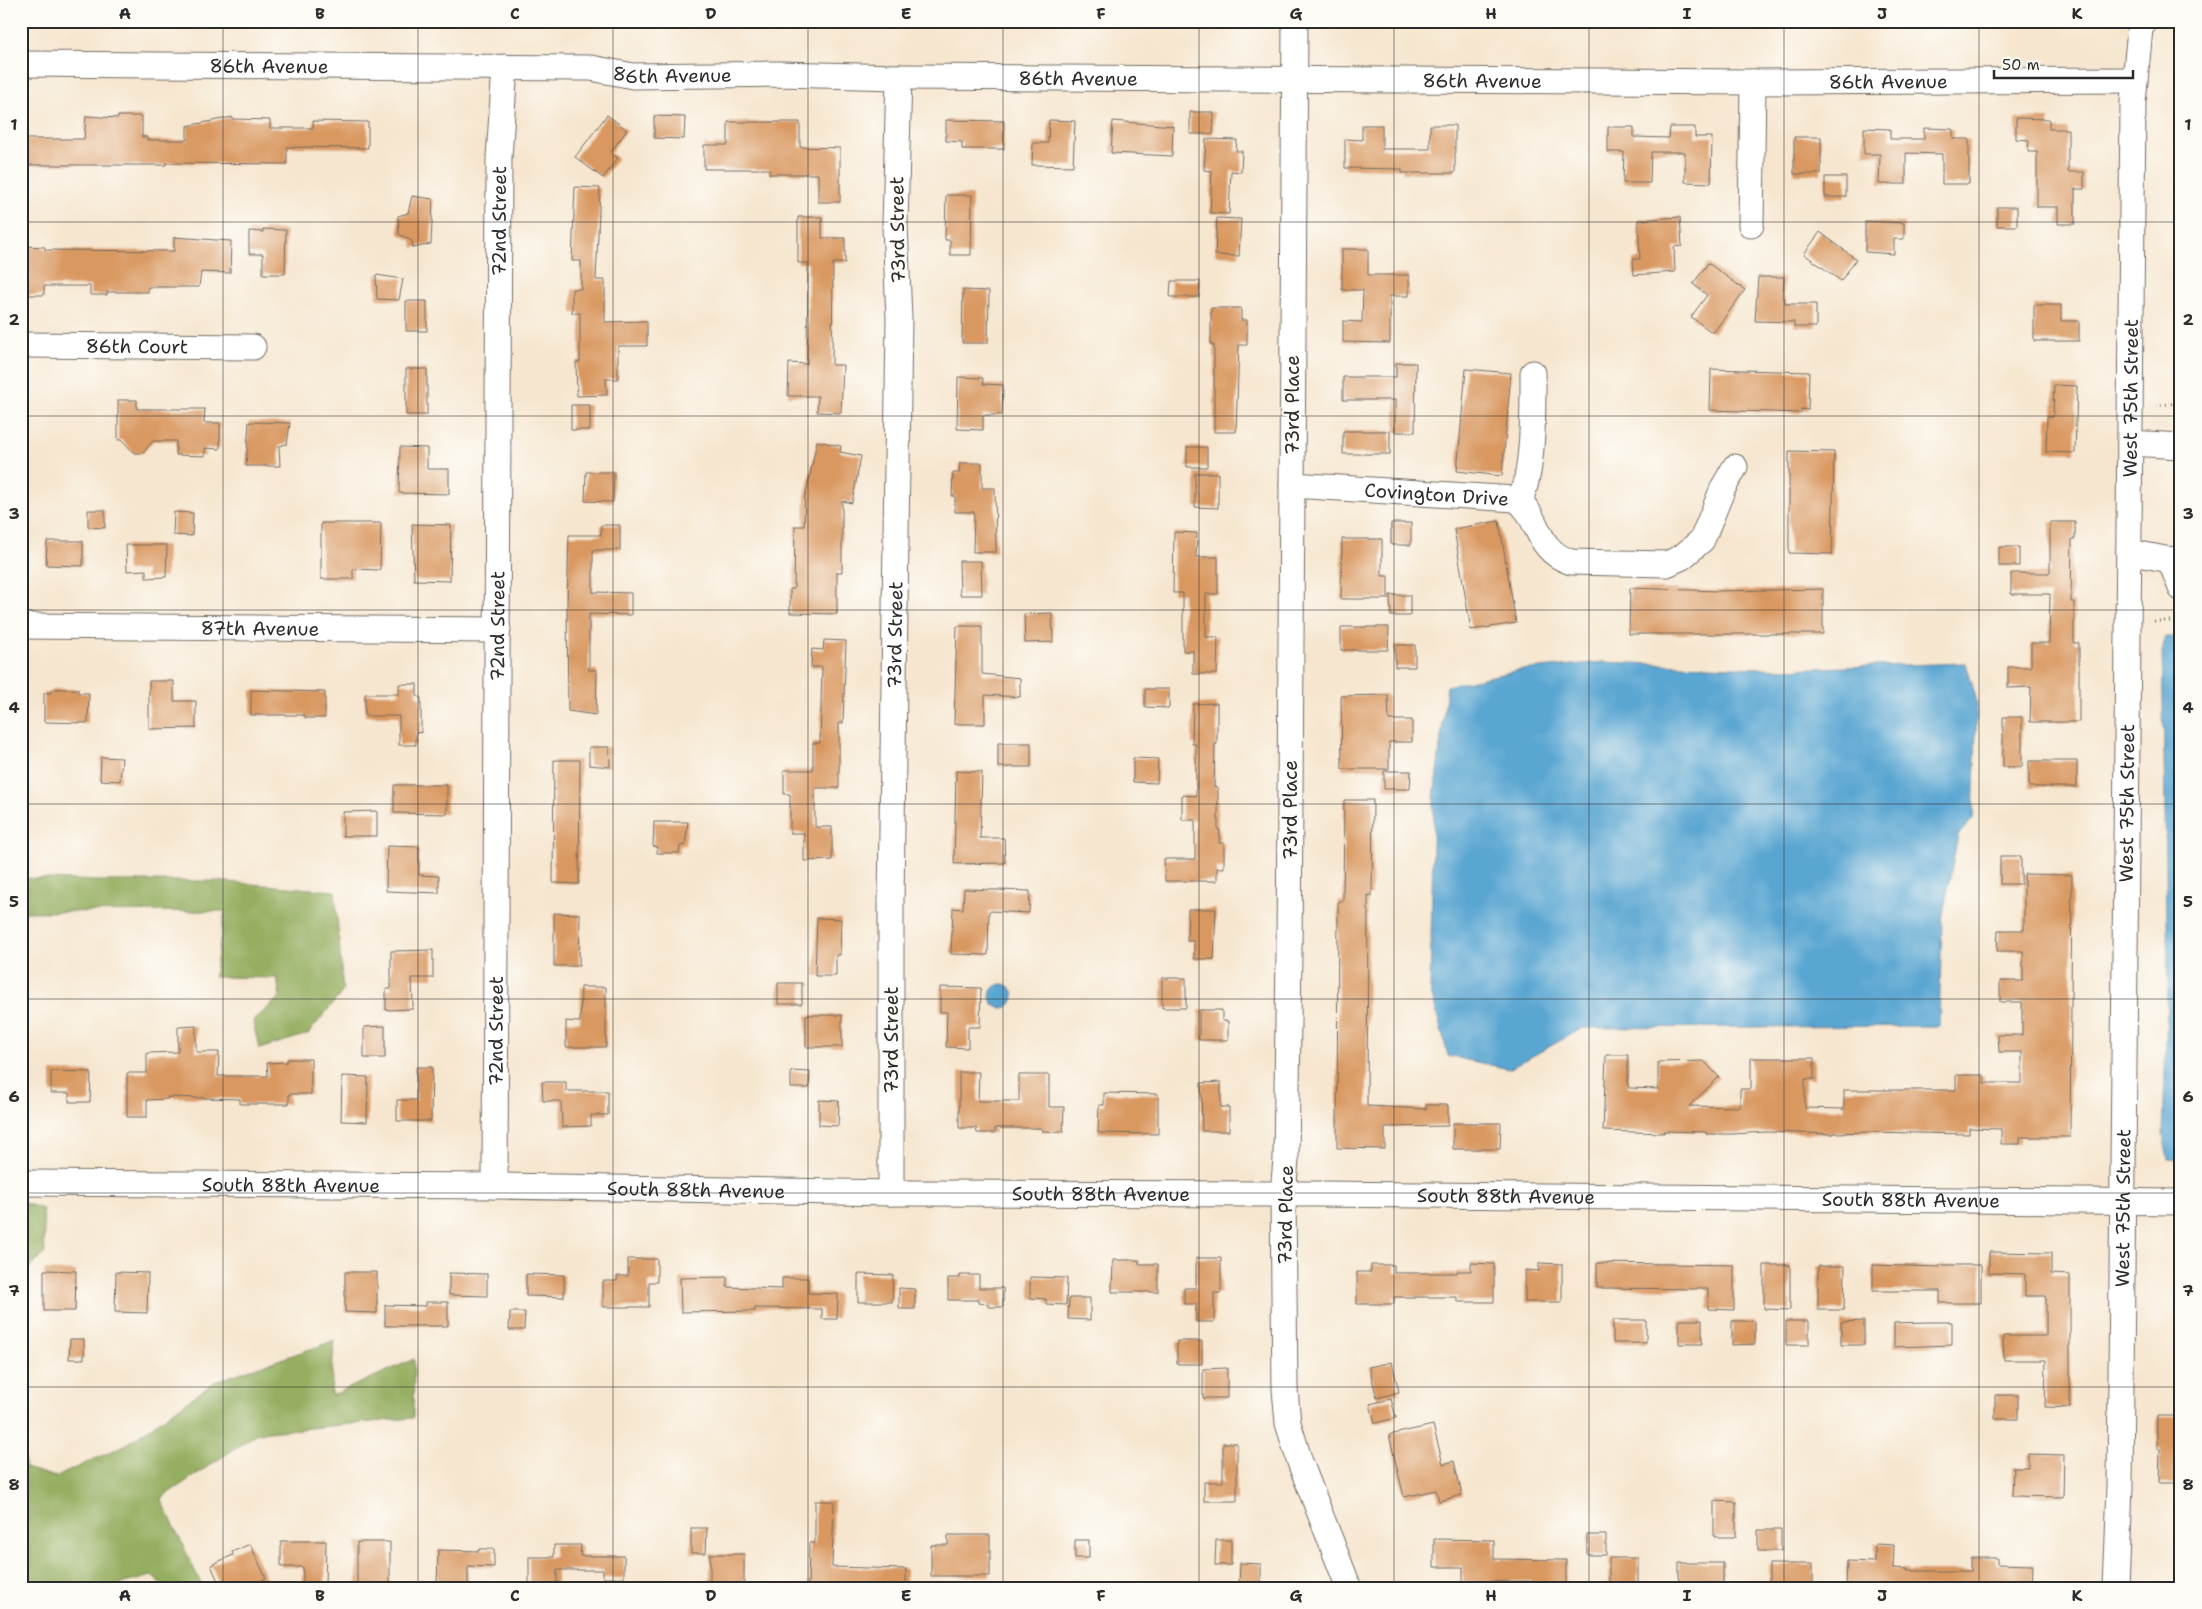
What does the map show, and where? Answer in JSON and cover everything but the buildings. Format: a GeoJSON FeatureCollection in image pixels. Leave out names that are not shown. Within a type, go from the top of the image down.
{"type":"FeatureCollection","features":[{"type":"Feature","properties":{"kind":"street","name":"73rd Place"},"geometry":{"type":"LineString","coordinates":[[1294,21],[1289,978],[1286,1160],[1282,1194],[1285,1389],[1288,1423],[1300,1462],[1349,1588]]}},
{"type":"Feature","properties":{"kind":"street","name":"West 75th Street"},"geometry":{"type":"LineString","coordinates":[[2116,1588],[2120,1487],[2124,1203],[2133,102],[2140,29],[2145,21]]}},
{"type":"Feature","properties":{"kind":"street","name":"86th Avenue"},"geometry":{"type":"LineString","coordinates":[[21,64],[591,68],[634,76],[780,74],[899,78],[1753,82],[2135,80]]}},
{"type":"Feature","properties":{"kind":"street","name":"72nd Street"},"geometry":{"type":"LineString","coordinates":[[495,1186],[498,158],[505,67]]}},
{"type":"Feature","properties":{"kind":"street","name":"73rd Street"},"geometry":{"type":"LineString","coordinates":[[891,1193],[891,902],[899,318],[895,225],[899,78]]}},
{"type":"Feature","properties":{"kind":"street"},"geometry":{"type":"LineString","coordinates":[[1751,225],[1753,82]]}},
{"type":"Feature","properties":{"kind":"street","name":"86th Court"},"geometry":{"type":"LineString","coordinates":[[21,345],[252,347]]}},
{"type":"Feature","properties":{"kind":"street"},"geometry":{"type":"LineString","coordinates":[[1519,501],[1524,491],[1529,457],[1533,373]]}},
{"type":"Feature","properties":{"kind":"street"},"geometry":{"type":"LineString","coordinates":[[2130,443],[2181,446]]}},
{"type":"Feature","properties":{"kind":"street","name":"Covington Drive"},"geometry":{"type":"LineString","coordinates":[[1292,485],[1507,497],[1519,501],[1529,514],[1545,545],[1571,562],[1667,564],[1682,557],[1702,540],[1722,488],[1735,467]]}},
{"type":"Feature","properties":{"kind":"street"},"geometry":{"type":"LineString","coordinates":[[2130,552],[2176,559],[2181,588]]}},
{"type":"Feature","properties":{"kind":"street","name":"87th Avenue"},"geometry":{"type":"LineString","coordinates":[[21,626],[498,630]]}},
{"type":"Feature","properties":{"kind":"street","name":"South 88th Avenue"},"geometry":{"type":"LineString","coordinates":[[21,1183],[495,1186],[891,1193],[1282,1194],[2124,1203],[2181,1202]]}},
{"type":"Feature","properties":{"kind":"path"},"geometry":{"type":"LineString","coordinates":[[2156,406],[2181,402]]}},
{"type":"Feature","properties":{"kind":"path"},"geometry":{"type":"LineString","coordinates":[[2154,621],[2181,621]]}},
{"type":"Feature","properties":{"kind":"green space"},"geometry":{"type":"Polygon","coordinates":[[[21,878],[101,881],[216,881],[335,891],[343,991],[308,1034],[259,1049],[253,1021],[280,997],[277,978],[214,977],[225,911],[21,912],[21,878]]]}},
{"type":"Feature","properties":{"kind":"green space"},"geometry":{"type":"Polygon","coordinates":[[[21,1202],[43,1209],[45,1253],[21,1276],[21,1202]]]}},
{"type":"Feature","properties":{"kind":"green space"},"geometry":{"type":"Polygon","coordinates":[[[334,1341],[331,1396],[414,1359],[413,1418],[258,1433],[161,1498],[203,1588],[164,1588],[152,1576],[104,1588],[21,1588],[21,1392],[25,1468],[56,1477],[127,1444],[216,1381],[334,1341]]]}},
{"type":"Feature","properties":{"kind":"water"},"geometry":{"type":"Polygon","coordinates":[[[2165,637],[2177,637],[2181,641],[2181,1160],[2168,1159],[2163,1135],[2168,977],[2162,646],[2165,637]]]}},
{"type":"Feature","properties":{"kind":"water"},"geometry":{"type":"Polygon","coordinates":[[[1603,662],[1785,669],[1966,663],[1977,702],[1973,819],[1958,835],[1942,920],[1939,1026],[1583,1028],[1509,1069],[1448,1056],[1430,988],[1434,798],[1447,686],[1520,670],[1603,662]]]}},
{"type":"Feature","properties":{"kind":"water"},"geometry":{"type":"Polygon","coordinates":[[[1002,984],[1011,987],[1014,996],[1011,1005],[1002,1008],[993,1005],[990,996],[993,987],[1002,984]]]}}]}
